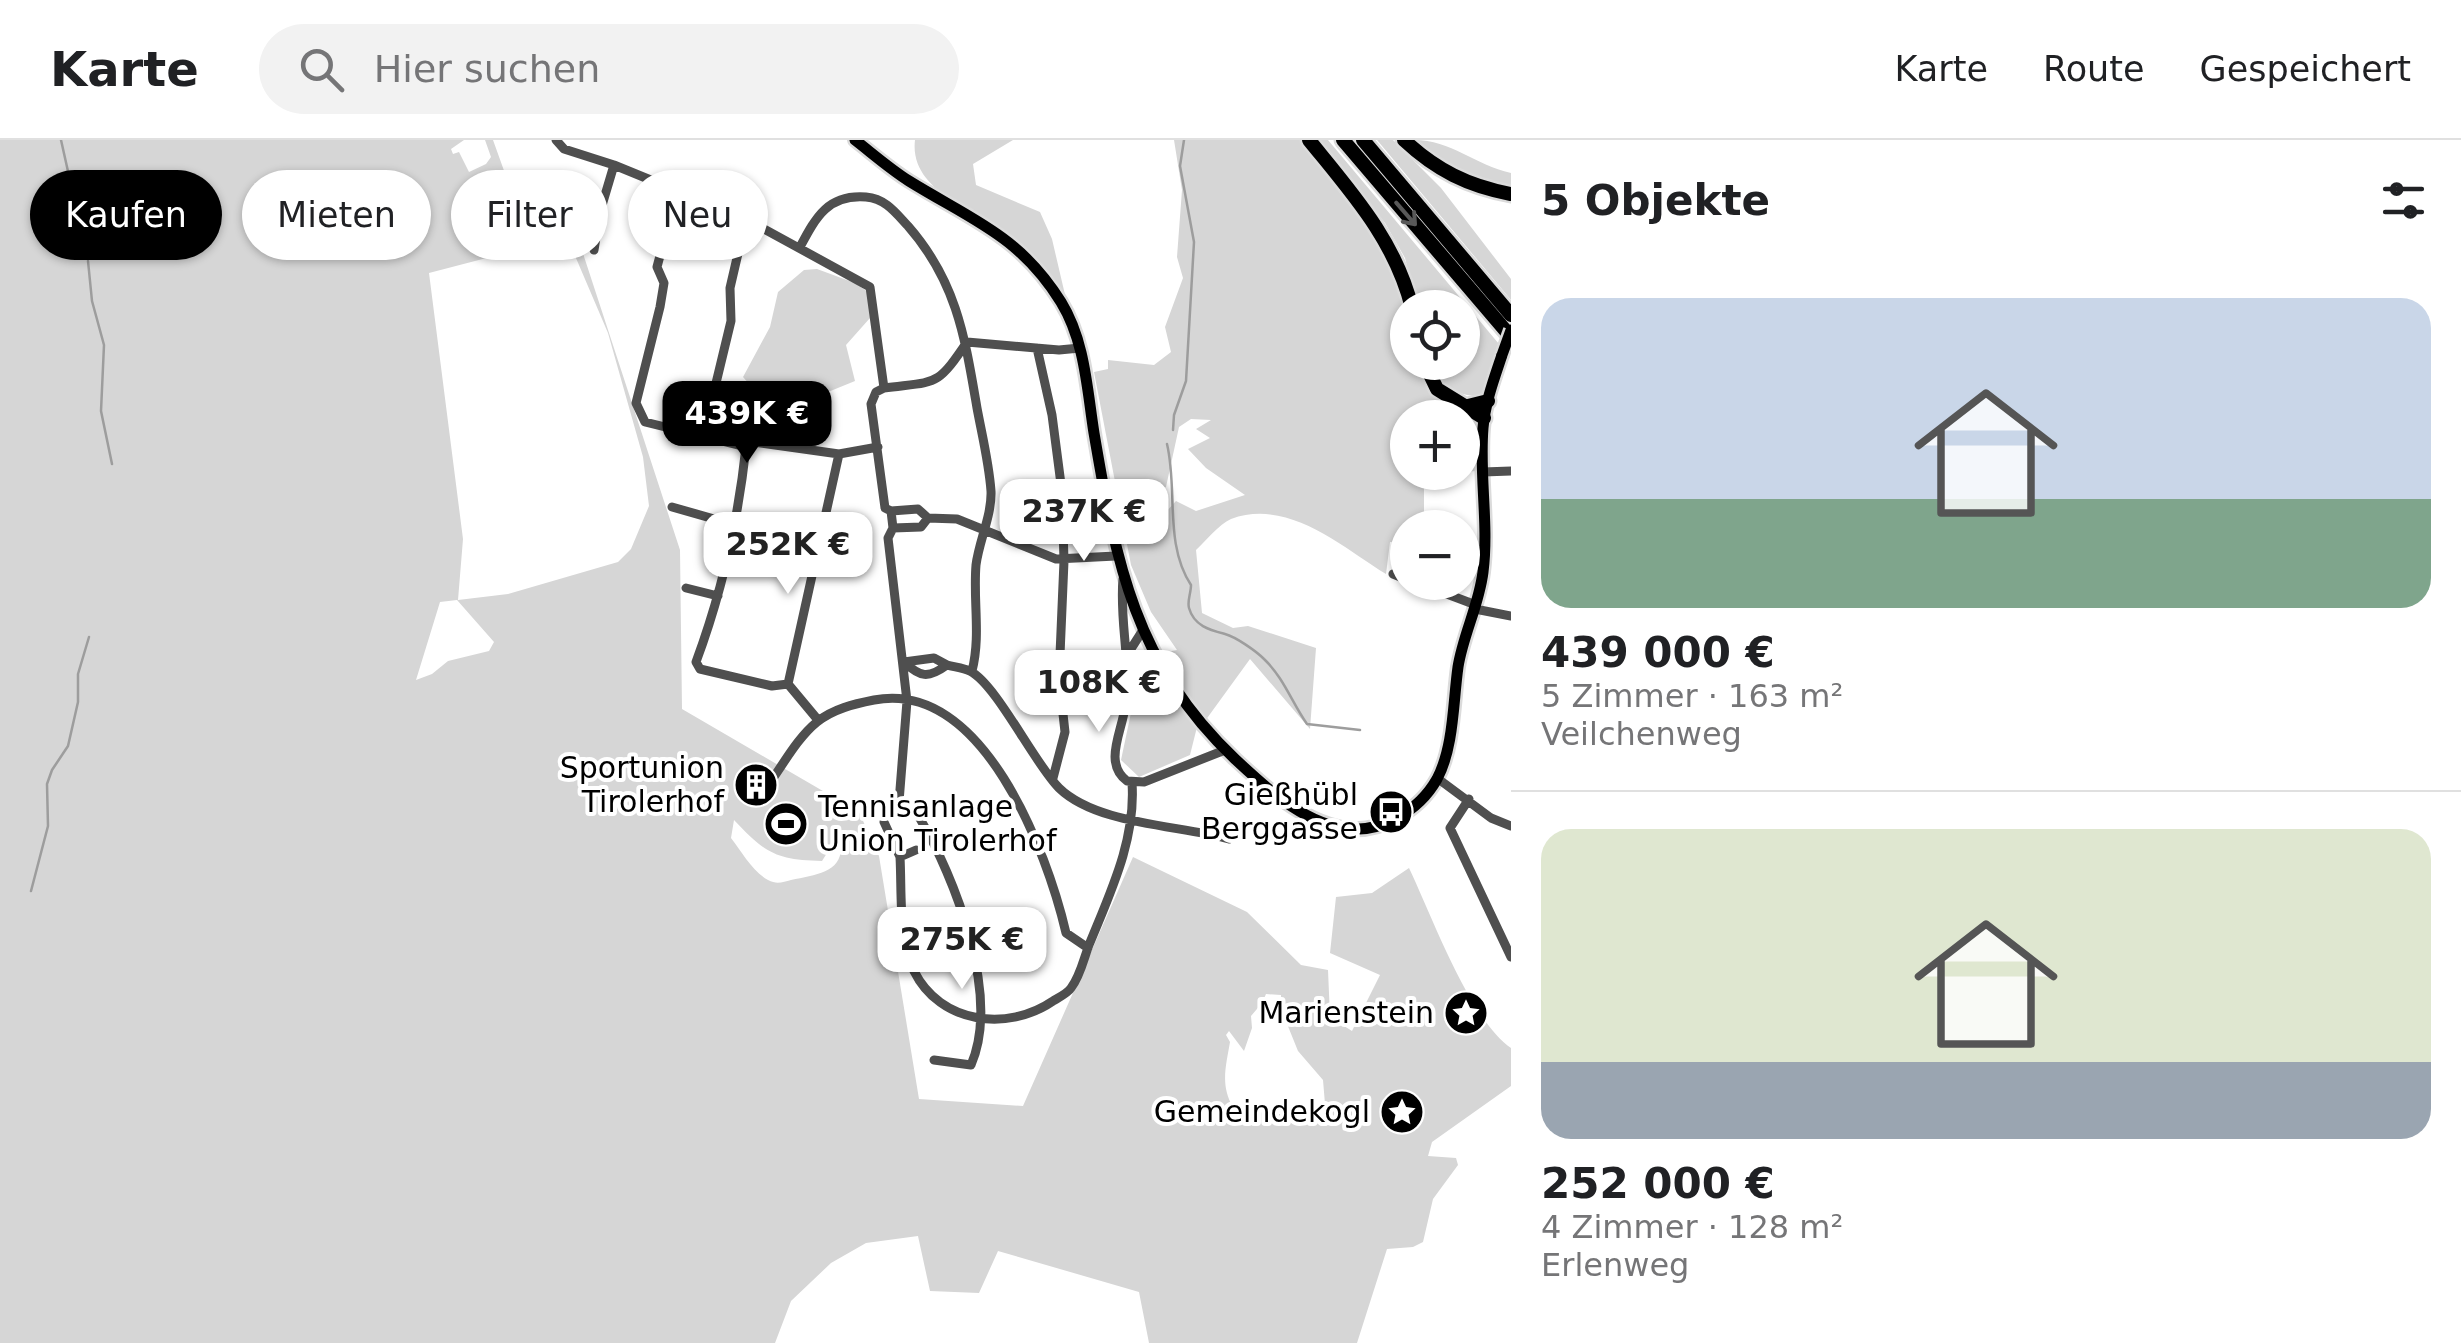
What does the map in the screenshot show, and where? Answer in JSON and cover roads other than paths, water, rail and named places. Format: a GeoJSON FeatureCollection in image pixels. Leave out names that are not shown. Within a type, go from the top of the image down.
{"type":"FeatureCollection","features":[{"type":"Feature","properties":{"kind":"highway"},"geometry":{"type":"LineString","coordinates":[[1309,140],[1384,236],[1407,290]]}},
{"type":"Feature","properties":{"kind":"highway"},"geometry":{"type":"LineString","coordinates":[[1342,140],[1511,334]]}},
{"type":"Feature","properties":{"kind":"highway"},"geometry":{"type":"LineString","coordinates":[[1363,140],[1511,315]]}},
{"type":"Feature","properties":{"kind":"highway"},"geometry":{"type":"LineString","coordinates":[[1404,140],[1459,180],[1511,194]]}},
{"type":"Feature","properties":{"kind":"highway"},"geometry":{"type":"LineString","coordinates":[[1433,380],[1438,389],[1457,400]]}},
{"type":"Feature","properties":{"kind":"highway"},"geometry":{"type":"LineString","coordinates":[[1480,404],[1488,402]]}},
{"type":"Feature","properties":{"kind":"highway"},"geometry":{"type":"LineString","coordinates":[[1480,415],[1484,418]]}},
{"type":"Feature","properties":{"kind":"main road"},"geometry":{"type":"LineString","coordinates":[[855,140],[908,180],[1016,246],[1059,300],[1080,348],[1116,556],[1143,630],[1188,707],[1225,750],[1302,814],[1350,829],[1384,825],[1414,807],[1437,778],[1446,751],[1459,663],[1476,607],[1484,550],[1484,418],[1511,334]]}},
{"type":"Feature","properties":{"kind":"street"},"geometry":{"type":"LineString","coordinates":[[556,140],[564,149],[628,170]]}},
{"type":"Feature","properties":{"kind":"street"},"geometry":{"type":"LineString","coordinates":[[608,185],[614,164]]}},
{"type":"Feature","properties":{"kind":"street"},"geometry":{"type":"LineString","coordinates":[[800,247],[817,214],[832,201],[870,197],[888,204],[917,236],[946,280],[967,342],[991,495],[976,570],[978,648],[972,672]]}},
{"type":"Feature","properties":{"kind":"street"},"geometry":{"type":"LineString","coordinates":[[768,230],[870,287],[884,388]]}},
{"type":"Feature","properties":{"kind":"street"},"geometry":{"type":"LineString","coordinates":[[659,260],[664,283],[636,403],[648,424],[746,447],[754,442],[839,454],[878,446]]}},
{"type":"Feature","properties":{"kind":"street"},"geometry":{"type":"LineString","coordinates":[[702,437],[731,321],[730,288],[736,260]]}},
{"type":"Feature","properties":{"kind":"street"},"geometry":{"type":"LineString","coordinates":[[967,342],[1080,348]]}},
{"type":"Feature","properties":{"kind":"street"},"geometry":{"type":"LineString","coordinates":[[967,342],[936,381],[876,392],[871,404],[885,508],[918,510],[928,518],[957,519],[1064,561],[1116,556]]}},
{"type":"Feature","properties":{"kind":"street"},"geometry":{"type":"LineString","coordinates":[[1037,348],[1052,415],[1062,492],[1064,561],[1059,678],[1064,732],[1053,778]]}},
{"type":"Feature","properties":{"kind":"street"},"geometry":{"type":"LineString","coordinates":[[698,665],[735,524],[746,447]]}},
{"type":"Feature","properties":{"kind":"street"},"geometry":{"type":"LineString","coordinates":[[788,684],[839,454]]}},
{"type":"Feature","properties":{"kind":"street"},"geometry":{"type":"LineString","coordinates":[[1482,472],[1509,474]]}},
{"type":"Feature","properties":{"kind":"street"},"geometry":{"type":"LineString","coordinates":[[672,507],[735,524]]}},
{"type":"Feature","properties":{"kind":"street"},"geometry":{"type":"LineString","coordinates":[[891,510],[893,528],[888,538],[906,700],[898,802],[918,816],[933,840],[964,913],[972,942],[979,1020],[971,1065],[934,1060]]}},
{"type":"Feature","properties":{"kind":"street"},"geometry":{"type":"LineString","coordinates":[[893,528],[921,528],[928,518]]}},
{"type":"Feature","properties":{"kind":"street"},"geometry":{"type":"LineString","coordinates":[[1122,579],[1128,656],[1126,705],[1114,764],[1121,777],[1132,783],[1144,782],[1225,750]]}},
{"type":"Feature","properties":{"kind":"street"},"geometry":{"type":"LineString","coordinates":[[686,588],[718,596]]}},
{"type":"Feature","properties":{"kind":"street"},"geometry":{"type":"LineString","coordinates":[[1459,600],[1511,616]]}},
{"type":"Feature","properties":{"kind":"street"},"geometry":{"type":"LineString","coordinates":[[1128,656],[1143,630]]}},
{"type":"Feature","properties":{"kind":"street"},"geometry":{"type":"LineString","coordinates":[[904,662],[918,675],[933,676],[947,665],[972,672],[1059,788],[1082,804],[1131,820],[1229,839]]}},
{"type":"Feature","properties":{"kind":"street"},"geometry":{"type":"LineString","coordinates":[[682,664],[772,686],[788,684]]}},
{"type":"Feature","properties":{"kind":"street"},"geometry":{"type":"LineString","coordinates":[[788,684],[818,720]]}},
{"type":"Feature","properties":{"kind":"street"},"geometry":{"type":"LineString","coordinates":[[766,788],[818,720],[848,705],[884,698],[925,704],[949,717],[975,739],[990,760],[1043,852],[1066,934],[1088,948]]}},
{"type":"Feature","properties":{"kind":"street"},"geometry":{"type":"LineString","coordinates":[[1437,778],[1491,818],[1511,826]]}},
{"type":"Feature","properties":{"kind":"street"},"geometry":{"type":"LineString","coordinates":[[884,822],[900,856],[905,937],[916,974],[943,1004],[979,1020],[1007,1020],[1037,1012],[1071,989],[1121,864],[1131,820],[1132,783]]}},
{"type":"Feature","properties":{"kind":"street"},"geometry":{"type":"LineString","coordinates":[[1469,800],[1450,828],[1511,957]]}},
{"type":"Feature","properties":{"kind":"street"},"geometry":{"type":"LineString","coordinates":[[900,856],[916,850]]}},
{"type":"Feature","properties":{"kind":"waterway"},"geometry":{"type":"LineString","coordinates":[[61,140],[68,170]]}},
{"type":"Feature","properties":{"kind":"waterway"},"geometry":{"type":"LineString","coordinates":[[1173,430],[1186,381],[1194,242],[1180,166],[1184,140]]}},
{"type":"Feature","properties":{"kind":"waterway"},"geometry":{"type":"LineString","coordinates":[[88,261],[92,301],[104,345],[101,411],[112,464]]}},
{"type":"Feature","properties":{"kind":"waterway"},"geometry":{"type":"LineString","coordinates":[[1167,444],[1174,534],[1191,585],[1191,614],[1208,629],[1240,641],[1264,659],[1307,724],[1360,730]]}},
{"type":"Feature","properties":{"kind":"waterway"},"geometry":{"type":"LineString","coordinates":[[31,891],[48,826],[47,784],[68,746],[78,702],[78,674],[89,637]]}},
{"type":"Feature","properties":{"kind":"place","name":"Sportunion Tirolerhof"},"geometry":{"type":"Point","coordinates":[756,785]}},
{"type":"Feature","properties":{"kind":"place","name":"Gießhübl Berggasse"},"geometry":{"type":"Point","coordinates":[1391,812]}},
{"type":"Feature","properties":{"kind":"place","name":"Tennisanlage Union Tirolerhof"},"geometry":{"type":"Point","coordinates":[786,824]}},
{"type":"Feature","properties":{"kind":"place","name":"Marienstein"},"geometry":{"type":"Point","coordinates":[1466,1013]}},
{"type":"Feature","properties":{"kind":"place","name":"Gemeindekogl"},"geometry":{"type":"Point","coordinates":[1402,1112]}}]}
